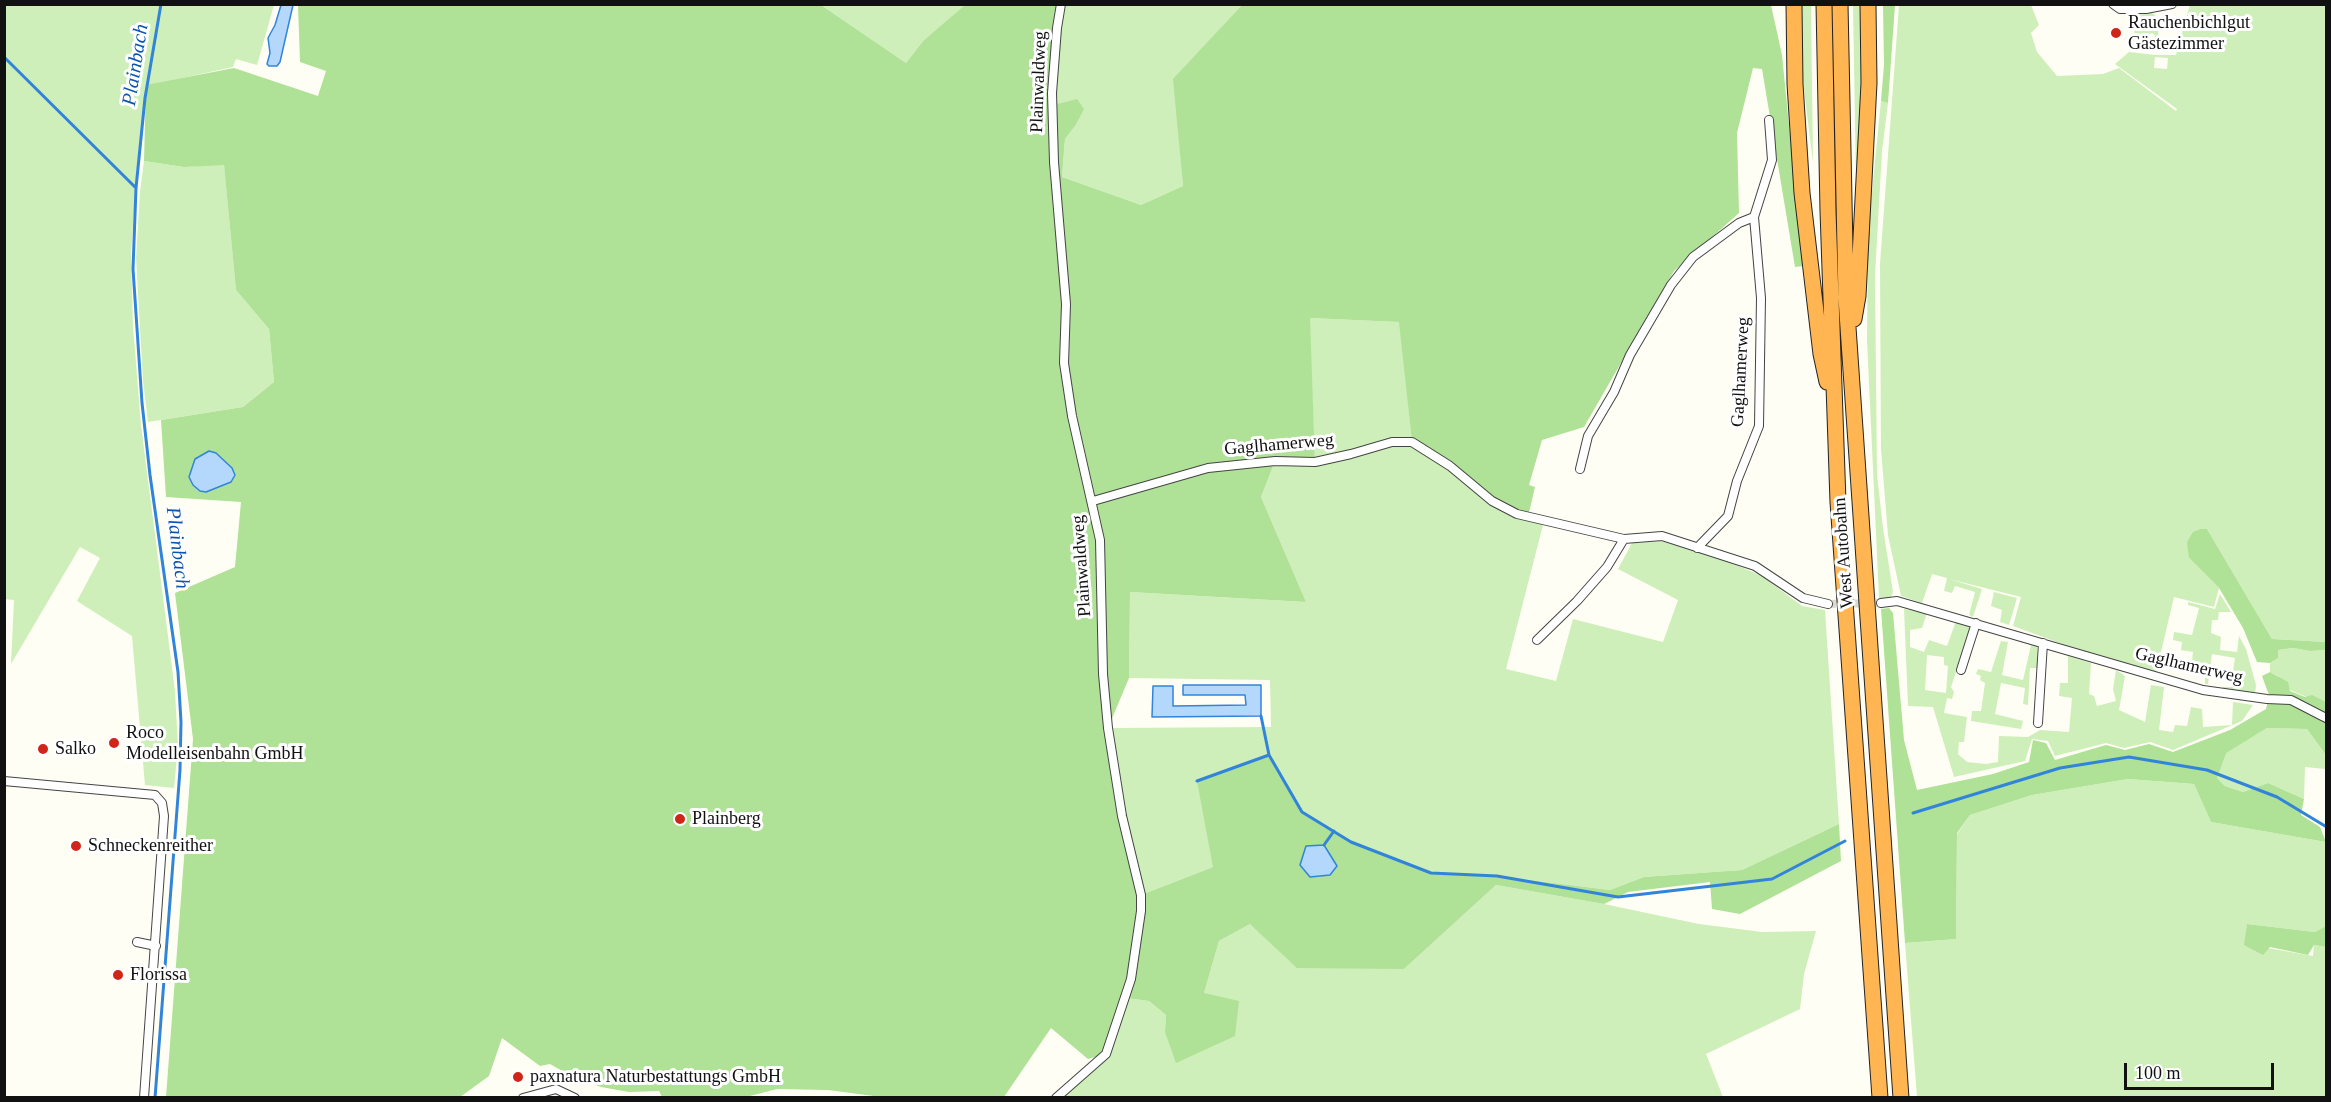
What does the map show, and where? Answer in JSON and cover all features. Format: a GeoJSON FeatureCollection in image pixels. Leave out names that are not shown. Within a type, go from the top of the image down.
{"type":"FeatureCollection","features":[{"type":"Feature","properties":{"kind":"highway"},"geometry":{"type":"LineString","coordinates":[[1794,4],[1796,111],[1802,193],[1821,354],[1833,408]]}},
{"type":"Feature","properties":{"kind":"highway","name":"West Autobahn"},"geometry":{"type":"LineString","coordinates":[[1824,4],[1833,408],[1880,1098]]}},
{"type":"Feature","properties":{"kind":"highway","name":"West Autobahn"},"geometry":{"type":"LineString","coordinates":[[1840,4],[1844,244],[1900,1098]]}},
{"type":"Feature","properties":{"kind":"highway"},"geometry":{"type":"LineString","coordinates":[[1851,342],[1858,296],[1869,84],[1868,4]]}},
{"type":"Feature","properties":{"kind":"street","name":"Plainwaldweg"},"geometry":{"type":"LineString","coordinates":[[1056,1098],[1106,1053],[1131,979],[1141,911],[1138,879],[1122,816],[1108,728],[1103,674],[1100,540],[1072,416],[1064,363],[1066,304],[1054,162],[1052,93],[1061,4]]}},
{"type":"Feature","properties":{"kind":"street"},"geometry":{"type":"LineString","coordinates":[[2113,4],[2120,9],[2146,9],[2172,4]]}},
{"type":"Feature","properties":{"kind":"street","name":"Gaglhamerweg"},"geometry":{"type":"LineString","coordinates":[[1697,548],[1728,516],[1737,481],[1759,426],[1761,298],[1754,217],[1772,160],[1769,120]]}},
{"type":"Feature","properties":{"kind":"street"},"geometry":{"type":"LineString","coordinates":[[1580,469],[1587,436],[1614,392],[1630,355],[1671,285],[1693,257],[1738,223],[1754,217]]}},
{"type":"Feature","properties":{"kind":"street","name":"Gaglhamerweg"},"geometry":{"type":"LineString","coordinates":[[1093,501],[1208,468],[1275,460],[1315,462],[1392,442],[1412,442],[1450,466],[1492,501],[1517,514],[1624,539],[1662,536],[1755,566],[1803,598],[1828,604]]}},
{"type":"Feature","properties":{"kind":"street"},"geometry":{"type":"LineString","coordinates":[[1537,640],[1577,601],[1607,567],[1624,539]]}},
{"type":"Feature","properties":{"kind":"street","name":"Gaglhamerweg"},"geometry":{"type":"LineString","coordinates":[[1881,603],[1897,601],[2203,690],[2266,699],[2291,700],[2326,718]]}},
{"type":"Feature","properties":{"kind":"street"},"geometry":{"type":"LineString","coordinates":[[1961,670],[1976,623]]}},
{"type":"Feature","properties":{"kind":"street"},"geometry":{"type":"LineString","coordinates":[[2038,723],[2043,643]]}},
{"type":"Feature","properties":{"kind":"street"},"geometry":{"type":"LineString","coordinates":[[4,781],[155,795],[162,803],[164,816],[144,1098]]}},
{"type":"Feature","properties":{"kind":"street"},"geometry":{"type":"LineString","coordinates":[[137,942],[156,946]]}},
{"type":"Feature","properties":{"kind":"street"},"geometry":{"type":"LineString","coordinates":[[523,1098],[556,1089],[575,1098]]}},
{"type":"Feature","properties":{"kind":"green space"},"geometry":{"type":"Polygon","coordinates":[[[972,4],[1058,5],[1055,89],[1058,104],[1077,99],[1084,109],[1065,139],[1062,177],[1141,205],[1183,186],[1173,79],[1242,5],[1771,5],[1782,55],[1803,266],[1795,267],[1762,69],[1753,68],[1737,133],[1739,213],[1674,271],[1584,427],[1542,440],[1529,485],[1535,487],[1528,517],[1517,514],[1412,442],[1399,322],[1310,318],[1315,462],[1275,461],[1261,497],[1306,602],[1130,592],[1129,678],[1108,728],[1141,895],[1213,867],[1197,781],[1269,755],[1302,812],[1351,842],[1431,873],[1497,876],[1610,890],[1644,877],[1742,870],[1839,824],[1841,861],[1740,914],[1712,909],[1710,882],[1628,892],[1604,904],[1496,885],[1404,969],[1297,968],[1250,924],[1219,941],[1204,993],[1239,1001],[1235,1036],[1176,1063],[1165,1032],[1166,1015],[1149,1001],[1126,998],[1106,1054],[1088,1059],[1051,1028],[1004,1097],[889,1098],[828,1090],[777,1089],[746,1097],[662,1097],[659,1091],[629,1092],[601,1087],[550,1064],[540,1066],[502,1038],[489,1076],[460,1097],[166,1097],[193,739],[175,593],[235,567],[241,502],[166,497],[161,420],[243,407],[274,382],[269,329],[236,290],[224,165],[184,167],[144,161],[146,85],[234,68],[318,96],[326,71],[300,62],[298,5],[821,5],[906,63],[923,41],[964,6],[972,4]]]}},
{"type":"Feature","properties":{"kind":"green space"},"geometry":{"type":"Polygon","coordinates":[[[4,5],[274,5],[257,65],[236,59],[233,67],[146,86],[137,166],[131,255],[133,326],[141,425],[175,691],[178,746],[174,788],[145,785],[132,636],[77,601],[100,558],[80,547],[11,664],[14,600],[4,599],[4,5]]]}},
{"type":"Feature","properties":{"kind":"green space"},"geometry":{"type":"Polygon","coordinates":[[[821,5],[972,5],[964,7],[923,41],[906,63],[821,5]]]}},
{"type":"Feature","properties":{"kind":"green space"},"geometry":{"type":"Polygon","coordinates":[[[1065,5],[1242,5],[1174,79],[1183,186],[1141,205],[1062,177],[1065,139],[1075,126],[1058,104],[1055,89],[1060,30],[1065,5]]]}},
{"type":"Feature","properties":{"kind":"green space"},"geometry":{"type":"Polygon","coordinates":[[[1801,5],[1811,5],[1813,162],[1803,82],[1801,5]]]}},
{"type":"Feature","properties":{"kind":"green space"},"geometry":{"type":"Polygon","coordinates":[[[1853,5],[1862,5],[1861,102],[1856,179],[1853,5]]]}},
{"type":"Feature","properties":{"kind":"green space"},"geometry":{"type":"Polygon","coordinates":[[[1883,5],[1895,5],[1888,103],[1881,101],[1884,65],[1883,5]]]}},
{"type":"Feature","properties":{"kind":"green space"},"geometry":{"type":"Polygon","coordinates":[[[1899,5],[2031,5],[2039,25],[2031,33],[2037,52],[2057,76],[2103,74],[2119,68],[2176,111],[2177,109],[2115,64],[2129,52],[2176,55],[2190,5],[2326,5],[2326,642],[2272,639],[2207,529],[2201,529],[2189,558],[2219,588],[2214,607],[2174,597],[2156,673],[2101,658],[2013,626],[2021,597],[1949,579],[1982,589],[1973,617],[1969,615],[1975,592],[1955,586],[1952,593],[1944,591],[1947,578],[1932,574],[1922,603],[1901,596],[1888,535],[1881,449],[1880,264],[1899,5]],[[2155,57],[2154,68],[2167,69],[2168,58],[2155,57]]]}},
{"type":"Feature","properties":{"kind":"green space"},"geometry":{"type":"Polygon","coordinates":[[[2152,13],[2155,15],[2159,38],[2153,46],[2139,48],[2135,41],[2144,39],[2145,42],[2153,41],[2155,35],[2152,33],[2135,38],[2133,20],[2136,15],[2152,13]]]}},
{"type":"Feature","properties":{"kind":"green space"},"geometry":{"type":"Polygon","coordinates":[[[1881,101],[1888,103],[1882,151],[1875,275],[1877,475],[1893,592],[1890,599],[1879,598],[1867,340],[1868,232],[1881,101]]]}},
{"type":"Feature","properties":{"kind":"green space"},"geometry":{"type":"Polygon","coordinates":[[[144,161],[184,167],[224,164],[236,290],[269,329],[274,382],[243,407],[148,422],[143,381],[136,258],[144,161]]]}},
{"type":"Feature","properties":{"kind":"green space"},"geometry":{"type":"Polygon","coordinates":[[[1309,318],[1400,322],[1412,442],[1492,501],[1544,521],[1506,669],[1556,681],[1573,619],[1663,642],[1678,600],[1618,569],[1632,543],[1661,541],[1727,561],[1762,576],[1802,606],[1825,610],[1839,824],[1742,870],[1644,877],[1610,890],[1497,876],[1431,873],[1351,842],[1302,812],[1269,755],[1213,867],[1141,895],[1108,728],[1271,727],[1270,680],[1129,678],[1130,592],[1306,602],[1261,497],[1275,461],[1315,461],[1309,318]]]}},
{"type":"Feature","properties":{"kind":"green space"},"geometry":{"type":"Polygon","coordinates":[[[2207,529],[2272,639],[2326,642],[2326,650],[2310,651],[2293,648],[2278,650],[2278,658],[2270,663],[2257,662],[2243,628],[2219,588],[2189,558],[2187,542],[2193,532],[2207,529]]]}},
{"type":"Feature","properties":{"kind":"green space"},"geometry":{"type":"Polygon","coordinates":[[[1994,592],[2017,598],[2009,625],[2000,622],[2002,610],[1991,606],[1994,592]]]}},
{"type":"Feature","properties":{"kind":"green space"},"geometry":{"type":"Polygon","coordinates":[[[2220,594],[2231,612],[2219,612],[2218,620],[2212,620],[2211,633],[2221,637],[2220,650],[2237,652],[2239,636],[2246,649],[2256,685],[2255,694],[2223,689],[2223,687],[2234,687],[2235,658],[2212,654],[2208,684],[2205,684],[2205,673],[2191,671],[2193,652],[2181,650],[2182,642],[2173,640],[2174,632],[2192,635],[2199,608],[2188,605],[2188,602],[2215,609],[2220,594]]]}},
{"type":"Feature","properties":{"kind":"green space"},"geometry":{"type":"Polygon","coordinates":[[[1889,608],[1893,613],[1904,740],[1917,790],[1993,774],[2029,762],[2033,740],[2046,743],[2055,760],[2106,745],[2125,750],[2149,744],[2173,752],[2230,730],[2266,709],[2269,695],[2262,676],[2270,672],[2288,682],[2290,691],[2305,697],[2312,695],[2324,701],[2326,705],[2326,755],[2307,729],[2267,728],[2226,753],[2217,778],[2225,786],[2243,792],[2268,783],[2304,799],[2301,815],[2320,827],[2326,842],[2211,822],[2194,784],[2128,779],[2032,795],[1970,815],[1957,833],[1956,939],[1905,943],[1881,609],[1889,608]]]}},
{"type":"Feature","properties":{"kind":"green space"},"geometry":{"type":"Polygon","coordinates":[[[1904,609],[1927,613],[1922,628],[1910,630],[1910,647],[1924,652],[1929,640],[1947,646],[1956,621],[1971,627],[1951,687],[1954,692],[1952,699],[1947,698],[1944,713],[1967,717],[1964,742],[1959,742],[1958,754],[1967,762],[1986,764],[1998,762],[1999,736],[2028,737],[2040,730],[2069,732],[2072,698],[2059,696],[2060,683],[2068,683],[2068,656],[2091,663],[2089,694],[2094,696],[2097,706],[2116,701],[2113,689],[2116,670],[2125,676],[2119,710],[2145,722],[2151,685],[2164,687],[2159,730],[2173,732],[2175,725],[2187,726],[2191,707],[2202,709],[2203,727],[2232,725],[2233,702],[2253,705],[2242,721],[2173,750],[2150,742],[2124,748],[2106,743],[2055,756],[2048,741],[2032,739],[2025,761],[1954,777],[1933,707],[1908,706],[1904,609]],[[1927,655],[1925,690],[1946,693],[1948,666],[1944,665],[1944,657],[1927,655]]]}},
{"type":"Feature","properties":{"kind":"green space"},"geometry":{"type":"Polygon","coordinates":[[[2021,639],[2037,646],[2037,668],[2030,668],[2028,705],[2023,704],[2025,688],[2001,683],[1995,714],[2023,721],[2021,729],[1971,721],[1972,711],[1981,711],[1985,683],[1980,680],[1981,676],[1976,674],[1978,669],[1991,672],[2001,641],[2008,642],[2002,675],[2023,680],[2031,645],[2020,642],[2021,639]]]}},
{"type":"Feature","properties":{"kind":"green space"},"geometry":{"type":"Polygon","coordinates":[[[2293,648],[2310,651],[2326,650],[2326,705],[2290,690],[2278,676],[2270,672],[2270,663],[2278,658],[2278,650],[2293,648]]]}},
{"type":"Feature","properties":{"kind":"green space"},"geometry":{"type":"Polygon","coordinates":[[[2267,728],[2307,729],[2326,755],[2325,783],[2325,769],[2305,767],[2304,799],[2268,783],[2243,792],[2225,786],[2217,778],[2225,753],[2267,728]]]}},
{"type":"Feature","properties":{"kind":"green space"},"geometry":{"type":"Polygon","coordinates":[[[2128,779],[2194,784],[2211,822],[2326,842],[2326,926],[2315,932],[2247,924],[2245,944],[2313,956],[2314,945],[2326,947],[2326,1097],[1917,1097],[1905,943],[1956,939],[1957,834],[1970,815],[2032,795],[2128,779]]]}},
{"type":"Feature","properties":{"kind":"green space"},"geometry":{"type":"Polygon","coordinates":[[[1496,885],[1699,924],[1762,932],[1816,931],[1804,974],[1800,1009],[1706,1054],[1723,1097],[1063,1098],[1106,1053],[1126,998],[1149,1001],[1166,1015],[1165,1032],[1204,993],[1219,941],[1250,924],[1404,969],[1496,885]]]}},
{"type":"Feature","properties":{"kind":"green space"},"geometry":{"type":"Polygon","coordinates":[[[2247,924],[2315,932],[2326,926],[2326,947],[2314,945],[2308,955],[2270,947],[2263,955],[2244,945],[2247,924]]]}},
{"type":"Feature","properties":{"kind":"water"},"geometry":{"type":"Polygon","coordinates":[[[281,5],[293,5],[280,62],[277,66],[269,66],[267,64],[270,53],[268,38],[281,5]]]}},
{"type":"Feature","properties":{"kind":"water"},"geometry":{"type":"Polygon","coordinates":[[[209,451],[216,453],[232,468],[235,475],[231,482],[206,492],[200,491],[193,485],[189,477],[195,459],[209,451]]]}},
{"type":"Feature","properties":{"kind":"water"},"geometry":{"type":"Polygon","coordinates":[[[1183,685],[1261,685],[1261,716],[1152,717],[1153,686],[1173,686],[1173,706],[1246,705],[1245,695],[1183,695],[1183,685]]]}},
{"type":"Feature","properties":{"kind":"water"},"geometry":{"type":"Polygon","coordinates":[[[1324,845],[1337,866],[1330,875],[1310,877],[1300,865],[1306,846],[1324,845]]]}},
{"type":"Feature","properties":{"kind":"waterway","name":"Plainbach"},"geometry":{"type":"LineString","coordinates":[[155,1098],[180,770],[181,722],[178,672],[142,403],[133,269],[136,188],[145,98],[161,4]]}},
{"type":"Feature","properties":{"kind":"waterway"},"geometry":{"type":"LineString","coordinates":[[4,57],[136,188]]}},
{"type":"Feature","properties":{"kind":"waterway"},"geometry":{"type":"LineString","coordinates":[[1261,716],[1269,755],[1302,812],[1351,842],[1431,873],[1497,876],[1618,897],[1772,879],[1845,841]]}},
{"type":"Feature","properties":{"kind":"waterway"},"geometry":{"type":"LineString","coordinates":[[1197,781],[1269,755]]}},
{"type":"Feature","properties":{"kind":"waterway"},"geometry":{"type":"LineString","coordinates":[[1913,813],[2060,768],[2129,757],[2207,770],[2277,797],[2325,826]]}},
{"type":"Feature","properties":{"kind":"waterway"},"geometry":{"type":"LineString","coordinates":[[1324,845],[1334,831]]}},
{"type":"Feature","properties":{"kind":"tunnel"},"geometry":{"type":"LineString","coordinates":[[1828,604],[1881,603]]}},
{"type":"Feature","properties":{"kind":"place","name":"Rauchenbichlgut Gästezimmer"},"geometry":{"type":"Point","coordinates":[2116,33]}},
{"type":"Feature","properties":{"kind":"place","name":"Roco Modelleisenbahn GmbH"},"geometry":{"type":"Point","coordinates":[114,743]}},
{"type":"Feature","properties":{"kind":"place","name":"Salko"},"geometry":{"type":"Point","coordinates":[43,749]}},
{"type":"Feature","properties":{"kind":"place","name":"Plainberg"},"geometry":{"type":"Point","coordinates":[680,819]}},
{"type":"Feature","properties":{"kind":"place","name":"Schneckenreither"},"geometry":{"type":"Point","coordinates":[76,846]}},
{"type":"Feature","properties":{"kind":"place","name":"Florissa"},"geometry":{"type":"Point","coordinates":[118,975]}},
{"type":"Feature","properties":{"kind":"place","name":"paxnatura Naturbestattungs GmbH"},"geometry":{"type":"Point","coordinates":[518,1077]}}]}
